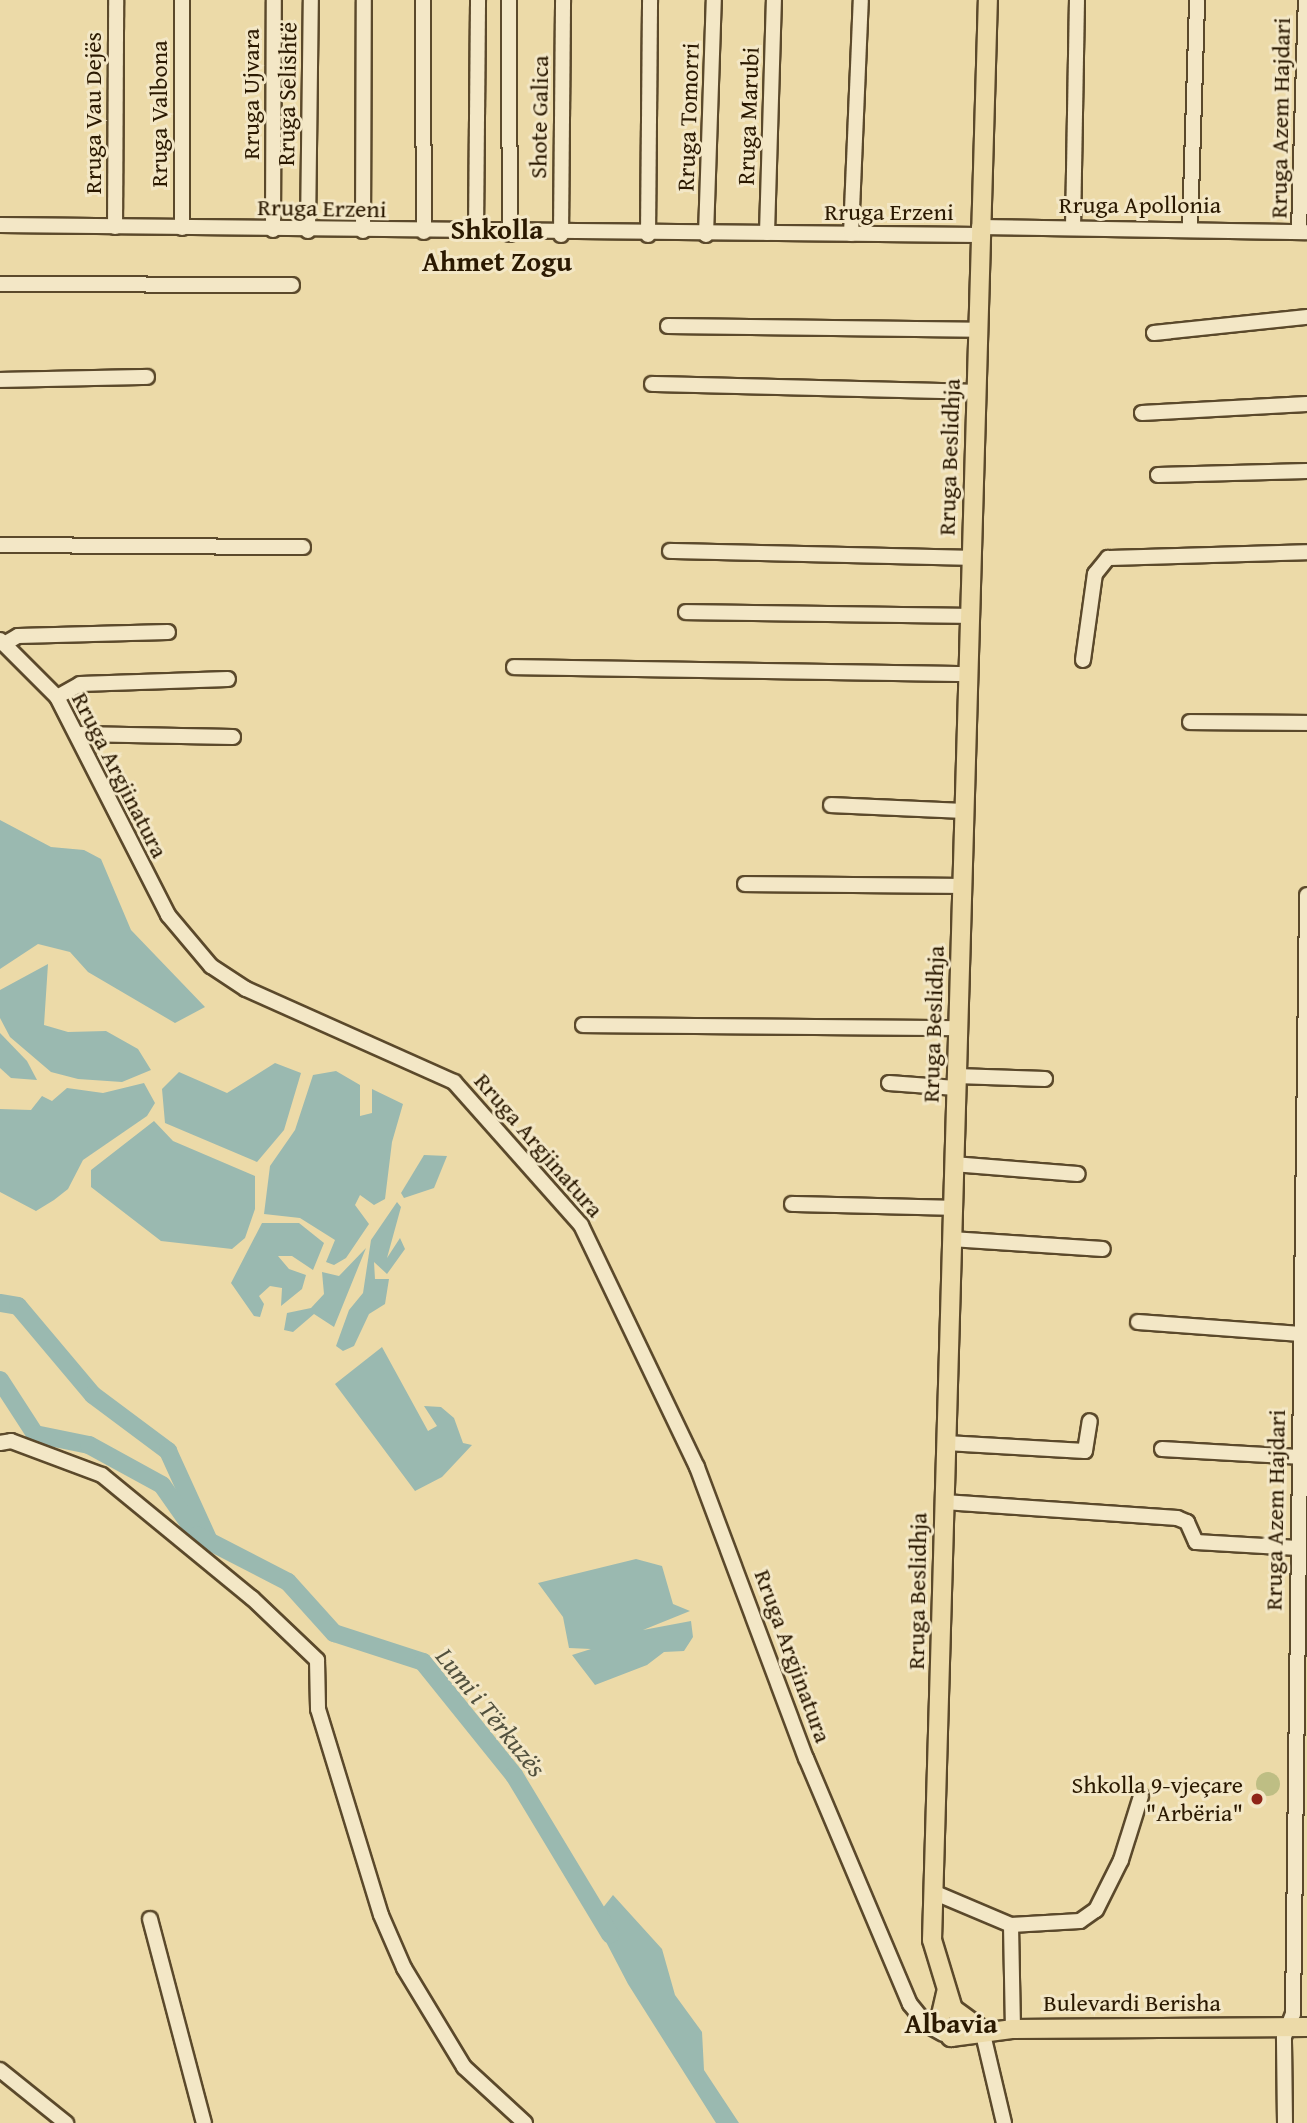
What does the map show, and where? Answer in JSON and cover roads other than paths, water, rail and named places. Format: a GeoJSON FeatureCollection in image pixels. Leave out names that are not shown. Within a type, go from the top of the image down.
{"type":"FeatureCollection","features":[{"type":"Feature","properties":{"kind":"main road","name":"Rruga Beslidhja"},"geometry":{"type":"LineString","coordinates":[[950,2026],[946,1993],[933,1953],[933,1892],[979,231],[988,0]]}},
{"type":"Feature","properties":{"kind":"main road","name":"Bulevardi Berisha"},"geometry":{"type":"LineString","coordinates":[[950,2026],[982,2030],[1307,2026]]}},
{"type":"Feature","properties":{"kind":"street","name":"Rruga Vau Dejës"},"geometry":{"type":"LineString","coordinates":[[115,227],[116,0]]}},
{"type":"Feature","properties":{"kind":"street","name":"Rruga Valbona"},"geometry":{"type":"LineString","coordinates":[[182,0],[182,228]]}},
{"type":"Feature","properties":{"kind":"street","name":"Rruga Ujvara"},"geometry":{"type":"LineString","coordinates":[[273,230],[274,0]]}},
{"type":"Feature","properties":{"kind":"street","name":"Rruga Selishtë"},"geometry":{"type":"LineString","coordinates":[[308,231],[312,0]]}},
{"type":"Feature","properties":{"kind":"street"},"geometry":{"type":"LineString","coordinates":[[363,0],[363,231]]}},
{"type":"Feature","properties":{"kind":"street"},"geometry":{"type":"LineString","coordinates":[[423,0],[424,232]]}},
{"type":"Feature","properties":{"kind":"street"},"geometry":{"type":"LineString","coordinates":[[476,233],[478,0]]}},
{"type":"Feature","properties":{"kind":"street"},"geometry":{"type":"LineString","coordinates":[[509,0],[510,234]]}},
{"type":"Feature","properties":{"kind":"street","name":"Shote Galica"},"geometry":{"type":"LineString","coordinates":[[561,235],[563,0]]}},
{"type":"Feature","properties":{"kind":"street"},"geometry":{"type":"LineString","coordinates":[[648,235],[650,0]]}},
{"type":"Feature","properties":{"kind":"street","name":"Rruga Tomorri"},"geometry":{"type":"LineString","coordinates":[[706,235],[714,0]]}},
{"type":"Feature","properties":{"kind":"street","name":"Rruga Marubi"},"geometry":{"type":"LineString","coordinates":[[767,233],[774,0]]}},
{"type":"Feature","properties":{"kind":"street"},"geometry":{"type":"LineString","coordinates":[[851,234],[861,0]]}},
{"type":"Feature","properties":{"kind":"street"},"geometry":{"type":"LineString","coordinates":[[1073,228],[1077,0]]}},
{"type":"Feature","properties":{"kind":"street"},"geometry":{"type":"LineString","coordinates":[[1190,227],[1197,0]]}},
{"type":"Feature","properties":{"kind":"street","name":"Rruga Azem Hajdari"},"geometry":{"type":"LineString","coordinates":[[1303,231],[1306,0]]}},
{"type":"Feature","properties":{"kind":"street","name":"Rruga Erzeni"},"geometry":{"type":"LineString","coordinates":[[0,225],[561,235],[979,231]]}},
{"type":"Feature","properties":{"kind":"street","name":"Rruga Apollonia"},"geometry":{"type":"LineString","coordinates":[[979,231],[1190,227],[1303,231]]}},
{"type":"Feature","properties":{"kind":"street"},"geometry":{"type":"LineString","coordinates":[[0,284],[292,285]]}},
{"type":"Feature","properties":{"kind":"street"},"geometry":{"type":"LineString","coordinates":[[1154,333],[1307,317]]}},
{"type":"Feature","properties":{"kind":"street"},"geometry":{"type":"LineString","coordinates":[[668,326],[977,330]]}},
{"type":"Feature","properties":{"kind":"street"},"geometry":{"type":"LineString","coordinates":[[0,380],[147,377]]}},
{"type":"Feature","properties":{"kind":"street"},"geometry":{"type":"LineString","coordinates":[[652,384],[975,392]]}},
{"type":"Feature","properties":{"kind":"street"},"geometry":{"type":"LineString","coordinates":[[1142,413],[1307,404]]}},
{"type":"Feature","properties":{"kind":"street"},"geometry":{"type":"LineString","coordinates":[[1158,475],[1307,471]]}},
{"type":"Feature","properties":{"kind":"street"},"geometry":{"type":"LineString","coordinates":[[0,545],[303,547]]}},
{"type":"Feature","properties":{"kind":"street"},"geometry":{"type":"LineString","coordinates":[[670,551],[970,558]]}},
{"type":"Feature","properties":{"kind":"street"},"geometry":{"type":"LineString","coordinates":[[1083,660],[1095,574],[1108,558],[1307,552]]}},
{"type":"Feature","properties":{"kind":"street"},"geometry":{"type":"LineString","coordinates":[[686,612],[969,616]]}},
{"type":"Feature","properties":{"kind":"street"},"geometry":{"type":"LineString","coordinates":[[2,642],[18,636],[168,632]]}},
{"type":"Feature","properties":{"kind":"street","name":"Rruga Argjinatura"},"geometry":{"type":"LineString","coordinates":[[2,642],[57,697],[168,915],[212,966],[246,989],[454,1083],[581,1225],[697,1467],[806,1758],[910,2004],[929,2018],[950,2026]]}},
{"type":"Feature","properties":{"kind":"street"},"geometry":{"type":"LineString","coordinates":[[514,667],[967,674]]}},
{"type":"Feature","properties":{"kind":"street"},"geometry":{"type":"LineString","coordinates":[[57,697],[80,684],[228,679]]}},
{"type":"Feature","properties":{"kind":"street"},"geometry":{"type":"LineString","coordinates":[[1190,722],[1307,723]]}},
{"type":"Feature","properties":{"kind":"street"},"geometry":{"type":"LineString","coordinates":[[77,734],[233,737]]}},
{"type":"Feature","properties":{"kind":"street"},"geometry":{"type":"LineString","coordinates":[[831,805],[963,811]]}},
{"type":"Feature","properties":{"kind":"street"},"geometry":{"type":"LineString","coordinates":[[745,884],[961,887]]}},
{"type":"Feature","properties":{"kind":"street","name":"Rruga Azem Hajdari"},"geometry":{"type":"LineString","coordinates":[[1285,2123],[1288,2027],[1300,1864],[1301,1637],[1298,1548],[1303,1487],[1299,1457],[1304,1397],[1301,1334],[1305,1272],[1307,895]]}},
{"type":"Feature","properties":{"kind":"street"},"geometry":{"type":"LineString","coordinates":[[583,1025],[957,1028]]}},
{"type":"Feature","properties":{"kind":"street"},"geometry":{"type":"LineString","coordinates":[[889,1083],[1045,1079]]}},
{"type":"Feature","properties":{"kind":"street"},"geometry":{"type":"LineString","coordinates":[[953,1164],[1078,1174]]}},
{"type":"Feature","properties":{"kind":"street"},"geometry":{"type":"LineString","coordinates":[[792,1204],[952,1208]]}},
{"type":"Feature","properties":{"kind":"street"},"geometry":{"type":"LineString","coordinates":[[951,1239],[1103,1249]]}},
{"type":"Feature","properties":{"kind":"street"},"geometry":{"type":"LineString","coordinates":[[1138,1322],[1301,1334]]}},
{"type":"Feature","properties":{"kind":"street"},"geometry":{"type":"LineString","coordinates":[[946,1443],[1085,1451],[1090,1421]]}},
{"type":"Feature","properties":{"kind":"street"},"geometry":{"type":"LineString","coordinates":[[0,1443],[11,1441],[102,1475],[252,1598],[317,1660],[318,1709],[381,1915],[404,1968],[464,2067],[525,2123]]}},
{"type":"Feature","properties":{"kind":"street"},"geometry":{"type":"LineString","coordinates":[[1162,1449],[1299,1457]]}},
{"type":"Feature","properties":{"kind":"street"},"geometry":{"type":"LineString","coordinates":[[944,1502],[1177,1518],[1187,1522],[1193,1539],[1201,1544],[1298,1548]]}},
{"type":"Feature","properties":{"kind":"street"},"geometry":{"type":"LineString","coordinates":[[933,1892],[1012,1925],[1080,1921],[1096,1910],[1110,1889],[1141,1796]]}},
{"type":"Feature","properties":{"kind":"street"},"geometry":{"type":"LineString","coordinates":[[150,1919],[204,2123]]}},
{"type":"Feature","properties":{"kind":"street"},"geometry":{"type":"LineString","coordinates":[[1012,1925],[1013,2029]]}},
{"type":"Feature","properties":{"kind":"street"},"geometry":{"type":"LineString","coordinates":[[982,2030],[1004,2123]]}},
{"type":"Feature","properties":{"kind":"street"},"geometry":{"type":"LineString","coordinates":[[0,2070],[66,2123]]}},
{"type":"Feature","properties":{"kind":"water"},"geometry":{"type":"Polygon","coordinates":[[[0,820],[51,847],[84,850],[101,859],[131,930],[205,1007],[175,1023],[88,972],[70,952],[38,944],[0,969],[0,820]]]}},
{"type":"Feature","properties":{"kind":"water"},"geometry":{"type":"Polygon","coordinates":[[[48,964],[44,1025],[68,1032],[106,1031],[138,1049],[151,1070],[122,1082],[78,1079],[51,1072],[10,1037],[0,1018],[0,990],[48,964]]]}},
{"type":"Feature","properties":{"kind":"water"},"geometry":{"type":"Polygon","coordinates":[[[0,1033],[27,1061],[37,1080],[11,1078],[0,1068],[0,1033]]]}},
{"type":"Feature","properties":{"kind":"water"},"geometry":{"type":"Polygon","coordinates":[[[275,1063],[301,1073],[284,1130],[257,1162],[165,1123],[162,1089],[179,1072],[227,1093],[275,1063]]]}},
{"type":"Feature","properties":{"kind":"water"},"geometry":{"type":"Polygon","coordinates":[[[336,1071],[360,1085],[360,1116],[372,1113],[372,1089],[403,1104],[392,1142],[385,1199],[374,1205],[360,1195],[355,1205],[369,1224],[346,1258],[334,1265],[326,1262],[335,1240],[300,1218],[264,1214],[270,1166],[295,1130],[313,1075],[336,1071]]]}},
{"type":"Feature","properties":{"kind":"water"},"geometry":{"type":"Polygon","coordinates":[[[144,1083],[155,1103],[147,1116],[83,1160],[68,1189],[54,1200],[36,1211],[0,1192],[0,1109],[31,1110],[42,1096],[52,1101],[67,1088],[103,1093],[144,1083]]]}},
{"type":"Feature","properties":{"kind":"water"},"geometry":{"type":"Polygon","coordinates":[[[154,1121],[173,1141],[255,1176],[255,1209],[245,1238],[232,1249],[161,1241],[91,1187],[91,1170],[154,1121]]]}},
{"type":"Feature","properties":{"kind":"water"},"geometry":{"type":"Polygon","coordinates":[[[424,1155],[447,1156],[434,1188],[404,1198],[401,1193],[424,1155]]]}},
{"type":"Feature","properties":{"kind":"water"},"geometry":{"type":"Polygon","coordinates":[[[397,1202],[401,1207],[387,1258],[400,1238],[405,1249],[387,1274],[374,1262],[375,1279],[389,1279],[385,1304],[369,1314],[354,1346],[343,1351],[336,1346],[349,1310],[363,1293],[371,1240],[397,1202]]]}},
{"type":"Feature","properties":{"kind":"water"},"geometry":{"type":"Polygon","coordinates":[[[262,1223],[299,1223],[324,1243],[313,1270],[292,1256],[278,1256],[289,1269],[306,1275],[302,1289],[281,1306],[282,1288],[270,1286],[259,1296],[264,1304],[260,1317],[254,1316],[231,1283],[262,1223]]]}},
{"type":"Feature","properties":{"kind":"water"},"geometry":{"type":"Polygon","coordinates":[[[366,1248],[334,1327],[314,1314],[293,1332],[284,1330],[287,1313],[311,1308],[324,1294],[322,1272],[339,1276],[366,1248]]]}},
{"type":"Feature","properties":{"kind":"water"},"geometry":{"type":"Polygon","coordinates":[[[382,1347],[428,1431],[437,1426],[424,1406],[441,1407],[454,1418],[463,1443],[472,1445],[442,1477],[415,1491],[335,1384],[382,1347]]]}},
{"type":"Feature","properties":{"kind":"water"},"geometry":{"type":"Polygon","coordinates":[[[636,1559],[662,1566],[673,1604],[690,1611],[643,1630],[691,1621],[693,1637],[684,1651],[664,1652],[647,1665],[595,1685],[572,1655],[591,1649],[569,1648],[563,1617],[538,1583],[636,1559]]]}},
{"type":"Feature","properties":{"kind":"water"},"geometry":{"type":"Polygon","coordinates":[[[613,1895],[662,1949],[675,1995],[702,2032],[704,2070],[739,2123],[716,2123],[628,1984],[594,1919],[613,1895]]]}},
{"type":"Feature","properties":{"kind":"waterway"},"geometry":{"type":"LineString","coordinates":[[0,1303],[18,1306],[93,1395],[168,1451],[210,1543]]}},
{"type":"Feature","properties":{"kind":"waterway","name":"Lumi i Tërkuzës"},"geometry":{"type":"LineString","coordinates":[[0,1380],[35,1434],[89,1445],[162,1485],[197,1535],[288,1582],[334,1633],[423,1662],[514,1775],[610,1934]]}},
{"type":"Feature","properties":{"kind":"place","name":"Shkolla 9-vjeçare \"Arbëria\""},"geometry":{"type":"Point","coordinates":[1257,1799]}},
{"type":"Feature","properties":{"kind":"district","name":"Shkolla Ahmet Zogu"},"geometry":{"type":"Point","coordinates":[497,245]}},
{"type":"Feature","properties":{"kind":"district","name":"Albavia"},"geometry":{"type":"Point","coordinates":[951,2023]}}]}
